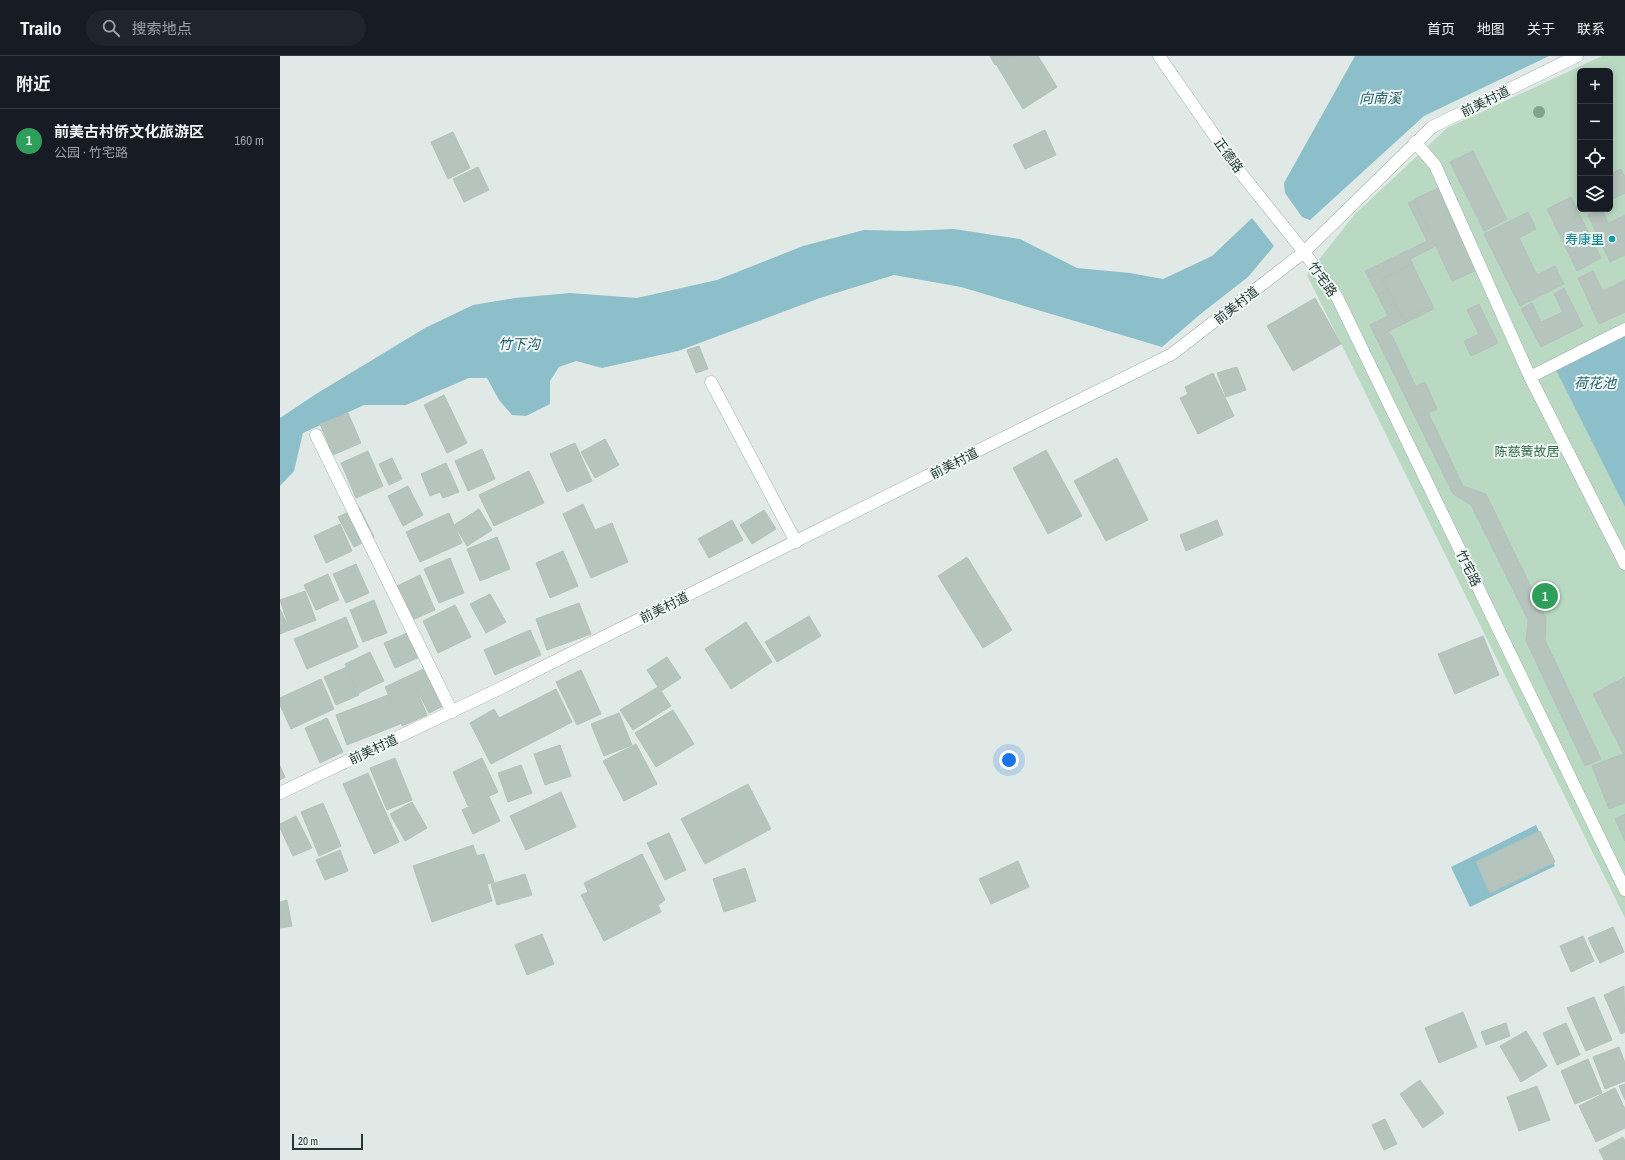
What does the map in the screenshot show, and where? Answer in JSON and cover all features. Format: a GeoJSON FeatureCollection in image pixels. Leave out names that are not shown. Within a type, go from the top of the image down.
{"type":"FeatureCollection","features":[{"type":"Feature","properties":{"kind":"street","name":"正德路"},"geometry":{"type":"LineString","coordinates":[[1159,56],[1240,172],[1304,252]]}},
{"type":"Feature","properties":{"kind":"street","name":"前美村道"},"geometry":{"type":"LineString","coordinates":[[280,794],[452,712],[1172,354],[1304,252],[1432,127],[1577,56]]}},
{"type":"Feature","properties":{"kind":"street"},"geometry":{"type":"LineString","coordinates":[[1415,142],[1435,165],[1530,377],[1625,564]]}},
{"type":"Feature","properties":{"kind":"street","name":"竹宅路"},"geometry":{"type":"LineString","coordinates":[[1304,252],[1337,297],[1625,890]]}},
{"type":"Feature","properties":{"kind":"street"},"geometry":{"type":"LineString","coordinates":[[1530,377],[1625,329]]}},
{"type":"Feature","properties":{"kind":"street"},"geometry":{"type":"LineString","coordinates":[[711,382],[796,542]]}},
{"type":"Feature","properties":{"kind":"street"},"geometry":{"type":"LineString","coordinates":[[316,435],[452,712]]}},
{"type":"Feature","properties":{"kind":"green space","name":"陈慈簧故居"},"geometry":{"type":"Polygon","coordinates":[[[1602,56],[1625,56],[1625,918],[1307,275],[1354,215],[1447,128],[1602,56]]]}},
{"type":"Feature","properties":{"kind":"water","name":"向南溪"},"geometry":{"type":"Polygon","coordinates":[[[1355,56],[1549,56],[1424,116],[1310,220],[1302,217],[1285,193],[1284,183],[1355,56]]]}},
{"type":"Feature","properties":{"kind":"water","name":"竹下沟"},"geometry":{"type":"Polygon","coordinates":[[[1252,218],[1274,246],[1248,277],[1203,312],[1162,347],[961,287],[894,275],[820,298],[678,351],[602,368],[576,361],[559,367],[550,381],[550,404],[526,416],[512,415],[499,400],[487,378],[469,378],[406,405],[364,405],[303,433],[294,471],[280,486],[280,418],[316,394],[425,328],[473,305],[515,298],[570,293],[637,298],[717,280],[803,246],[864,230],[906,231],[954,229],[1020,239],[1077,268],[1130,273],[1163,279],[1212,256],[1252,218]]]}},
{"type":"Feature","properties":{"kind":"water","name":"荷花池"},"geometry":{"type":"Polygon","coordinates":[[[1625,336],[1625,507],[1556,370],[1625,336]]]}},
{"type":"Feature","properties":{"kind":"water"},"geometry":{"type":"Polygon","coordinates":[[[1536,825],[1555,866],[1470,907],[1451,867],[1536,825]]]}},
{"type":"Feature","properties":{"kind":"building"},"geometry":{"type":"Polygon","coordinates":[[[990,56],[1010,56],[995,65],[990,56]]]}},
{"type":"Feature","properties":{"kind":"building"},"geometry":{"type":"Polygon","coordinates":[[[1010,56],[1038,56],[1057,87],[1023,109],[996,64],[1010,56]]]}},
{"type":"Feature","properties":{"kind":"building"},"geometry":{"type":"Polygon","coordinates":[[[1045,130],[1056,155],[1025,169],[1013,145],[1045,130]]]}},
{"type":"Feature","properties":{"kind":"building"},"geometry":{"type":"Polygon","coordinates":[[[453,132],[470,168],[448,179],[431,142],[453,132]]]}},
{"type":"Feature","properties":{"kind":"building"},"geometry":{"type":"Polygon","coordinates":[[[1473,151],[1507,219],[1484,231],[1450,162],[1473,151]]]}},
{"type":"Feature","properties":{"kind":"building"},"geometry":{"type":"Polygon","coordinates":[[[478,167],[489,190],[464,202],[453,179],[478,167]]]}},
{"type":"Feature","properties":{"kind":"building"},"geometry":{"type":"Polygon","coordinates":[[[1621,169],[1625,177],[1625,193],[1613,199],[1613,176],[1613,173],[1621,169]]]}},
{"type":"Feature","properties":{"kind":"building"},"geometry":{"type":"Polygon","coordinates":[[[1441,187],[1477,262],[1450,275],[1436,246],[1410,259],[1434,309],[1387,332],[1392,336],[1463,486],[1486,494],[1546,618],[1545,640],[1601,759],[1585,766],[1526,641],[1528,620],[1471,505],[1453,494],[1370,325],[1388,316],[1365,271],[1427,241],[1408,203],[1441,187]]]}},
{"type":"Feature","properties":{"kind":"building"},"geometry":{"type":"Polygon","coordinates":[[[1439,188],[1477,270],[1452,281],[1414,199],[1439,188]]]}},
{"type":"Feature","properties":{"kind":"building"},"geometry":{"type":"Polygon","coordinates":[[[1571,197],[1577,212],[1578,212],[1601,258],[1577,271],[1547,209],[1571,197]]]}},
{"type":"Feature","properties":{"kind":"building"},"geometry":{"type":"Polygon","coordinates":[[[1528,212],[1536,229],[1519,238],[1537,275],[1555,266],[1564,284],[1520,306],[1484,234],[1528,212]]]}},
{"type":"Feature","properties":{"kind":"building","name":"寿康里"},"geometry":{"type":"Polygon","coordinates":[[[1595,212],[1603,212],[1608,223],[1625,215],[1625,255],[1610,262],[1588,215],[1595,212]]]}},
{"type":"Feature","properties":{"kind":"building"},"geometry":{"type":"Polygon","coordinates":[[[1411,264],[1433,306],[1404,321],[1382,279],[1411,264]]]}},
{"type":"Feature","properties":{"kind":"building"},"geometry":{"type":"Polygon","coordinates":[[[1593,271],[1603,291],[1625,280],[1625,312],[1599,324],[1578,278],[1593,271]]]}},
{"type":"Feature","properties":{"kind":"building"},"geometry":{"type":"Polygon","coordinates":[[[1564,288],[1583,326],[1541,347],[1521,309],[1532,303],[1541,322],[1563,312],[1554,294],[1564,288]]]}},
{"type":"Feature","properties":{"kind":"building"},"geometry":{"type":"Polygon","coordinates":[[[1315,298],[1341,344],[1293,371],[1267,326],[1315,298]]]}},
{"type":"Feature","properties":{"kind":"building"},"geometry":{"type":"Polygon","coordinates":[[[1479,304],[1498,343],[1471,356],[1464,341],[1479,334],[1467,310],[1479,304]]]}},
{"type":"Feature","properties":{"kind":"building"},"geometry":{"type":"Polygon","coordinates":[[[699,346],[708,369],[696,373],[687,350],[699,346]]]}},
{"type":"Feature","properties":{"kind":"building"},"geometry":{"type":"Polygon","coordinates":[[[1237,367],[1246,390],[1226,397],[1217,373],[1237,367]]]}},
{"type":"Feature","properties":{"kind":"building"},"geometry":{"type":"Polygon","coordinates":[[[1213,373],[1234,416],[1198,434],[1180,398],[1188,394],[1185,387],[1213,373]]]}},
{"type":"Feature","properties":{"kind":"building"},"geometry":{"type":"Polygon","coordinates":[[[1425,382],[1437,409],[1416,418],[1404,391],[1425,382]]]}},
{"type":"Feature","properties":{"kind":"building"},"geometry":{"type":"Polygon","coordinates":[[[444,395],[467,443],[447,453],[424,405],[444,395]]]}},
{"type":"Feature","properties":{"kind":"building"},"geometry":{"type":"Polygon","coordinates":[[[348,413],[361,443],[333,455],[320,424],[348,413]]]}},
{"type":"Feature","properties":{"kind":"building"},"geometry":{"type":"Polygon","coordinates":[[[605,439],[619,465],[595,478],[581,452],[605,439]]]}},
{"type":"Feature","properties":{"kind":"building"},"geometry":{"type":"Polygon","coordinates":[[[575,443],[592,481],[567,492],[550,454],[575,443]]]}},
{"type":"Feature","properties":{"kind":"building"},"geometry":{"type":"Polygon","coordinates":[[[482,449],[495,479],[468,491],[455,461],[482,449]]]}},
{"type":"Feature","properties":{"kind":"building"},"geometry":{"type":"Polygon","coordinates":[[[1046,450],[1082,516],[1048,534],[1013,468],[1046,450]]]}},
{"type":"Feature","properties":{"kind":"building"},"geometry":{"type":"Polygon","coordinates":[[[368,451],[383,486],[356,498],[341,463],[368,451]]]}},
{"type":"Feature","properties":{"kind":"building"},"geometry":{"type":"Polygon","coordinates":[[[392,458],[402,479],[389,485],[379,464],[392,458]]]}},
{"type":"Feature","properties":{"kind":"building"},"geometry":{"type":"Polygon","coordinates":[[[1117,458],[1148,520],[1106,541],[1074,481],[1117,458]]]}},
{"type":"Feature","properties":{"kind":"building"},"geometry":{"type":"Polygon","coordinates":[[[446,463],[459,492],[443,498],[440,492],[430,496],[421,474],[446,463]]]}},
{"type":"Feature","properties":{"kind":"building"},"geometry":{"type":"Polygon","coordinates":[[[529,471],[544,503],[494,526],[479,495],[529,471]]]}},
{"type":"Feature","properties":{"kind":"building"},"geometry":{"type":"Polygon","coordinates":[[[408,486],[423,515],[403,526],[388,496],[408,486]]]}},
{"type":"Feature","properties":{"kind":"building"},"geometry":{"type":"Polygon","coordinates":[[[583,504],[595,530],[612,523],[628,562],[591,578],[563,514],[583,504]]]}},
{"type":"Feature","properties":{"kind":"building"},"geometry":{"type":"Polygon","coordinates":[[[359,507],[374,537],[354,547],[338,517],[359,507]]]}},
{"type":"Feature","properties":{"kind":"building"},"geometry":{"type":"Polygon","coordinates":[[[479,509],[492,530],[467,546],[455,526],[462,543],[420,562],[406,532],[449,513],[454,525],[479,509]]]}},
{"type":"Feature","properties":{"kind":"building"},"geometry":{"type":"Polygon","coordinates":[[[764,510],[776,529],[752,544],[740,525],[764,510]]]}},
{"type":"Feature","properties":{"kind":"building"},"geometry":{"type":"Polygon","coordinates":[[[732,520],[743,540],[709,558],[698,539],[732,520]]]}},
{"type":"Feature","properties":{"kind":"building"},"geometry":{"type":"Polygon","coordinates":[[[1217,520],[1223,535],[1186,551],[1180,535],[1217,520]]]}},
{"type":"Feature","properties":{"kind":"building"},"geometry":{"type":"Polygon","coordinates":[[[340,524],[352,551],[326,563],[314,536],[340,524]]]}},
{"type":"Feature","properties":{"kind":"building"},"geometry":{"type":"Polygon","coordinates":[[[497,537],[510,569],[480,581],[467,549],[497,537]]]}},
{"type":"Feature","properties":{"kind":"building"},"geometry":{"type":"Polygon","coordinates":[[[563,551],[578,586],[550,598],[536,563],[563,551]]]}},
{"type":"Feature","properties":{"kind":"building"},"geometry":{"type":"Polygon","coordinates":[[[967,557],[1012,630],[983,648],[938,576],[967,557]]]}},
{"type":"Feature","properties":{"kind":"building"},"geometry":{"type":"Polygon","coordinates":[[[450,558],[464,593],[439,603],[424,569],[450,558]]]}},
{"type":"Feature","properties":{"kind":"building"},"geometry":{"type":"Polygon","coordinates":[[[356,564],[369,593],[346,603],[333,574],[356,564]]]}},
{"type":"Feature","properties":{"kind":"building"},"geometry":{"type":"Polygon","coordinates":[[[328,574],[339,600],[316,610],[304,585],[328,574]]]}},
{"type":"Feature","properties":{"kind":"building"},"geometry":{"type":"Polygon","coordinates":[[[420,575],[435,610],[410,621],[395,587],[420,575]]]}},
{"type":"Feature","properties":{"kind":"building"},"geometry":{"type":"Polygon","coordinates":[[[305,591],[316,620],[290,630],[280,600],[305,591]]]}},
{"type":"Feature","properties":{"kind":"building"},"geometry":{"type":"Polygon","coordinates":[[[490,594],[506,622],[486,633],[470,604],[490,594]]]}},
{"type":"Feature","properties":{"kind":"building"},"geometry":{"type":"Polygon","coordinates":[[[374,600],[387,633],[363,642],[350,610],[374,600]]]}},
{"type":"Feature","properties":{"kind":"building"},"geometry":{"type":"Polygon","coordinates":[[[579,603],[591,634],[547,650],[536,619],[579,603]]]}},
{"type":"Feature","properties":{"kind":"building"},"geometry":{"type":"Polygon","coordinates":[[[455,605],[471,637],[438,653],[423,621],[455,605]]]}},
{"type":"Feature","properties":{"kind":"building"},"geometry":{"type":"Polygon","coordinates":[[[280,609],[290,630],[280,634],[280,609]]]}},
{"type":"Feature","properties":{"kind":"building"},"geometry":{"type":"Polygon","coordinates":[[[809,616],[821,636],[777,662],[765,642],[809,616]]]}},
{"type":"Feature","properties":{"kind":"building"},"geometry":{"type":"Polygon","coordinates":[[[346,617],[358,647],[307,669],[294,639],[346,617]]]}},
{"type":"Feature","properties":{"kind":"building"},"geometry":{"type":"Polygon","coordinates":[[[746,622],[772,662],[731,689],[705,649],[746,622]]]}},
{"type":"Feature","properties":{"kind":"building"},"geometry":{"type":"Polygon","coordinates":[[[530,630],[541,655],[495,675],[484,650],[530,630]]]}},
{"type":"Feature","properties":{"kind":"building"},"geometry":{"type":"Polygon","coordinates":[[[412,631],[422,656],[395,668],[384,643],[412,631]]]}},
{"type":"Feature","properties":{"kind":"building"},"geometry":{"type":"Polygon","coordinates":[[[1483,636],[1499,675],[1455,694],[1438,654],[1483,636]]]}},
{"type":"Feature","properties":{"kind":"building"},"geometry":{"type":"Polygon","coordinates":[[[370,652],[384,681],[359,693],[345,664],[370,652]]]}},
{"type":"Feature","properties":{"kind":"building"},"geometry":{"type":"Polygon","coordinates":[[[667,657],[681,678],[661,691],[671,706],[633,730],[620,710],[658,687],[647,670],[667,657]]]}},
{"type":"Feature","properties":{"kind":"building"},"geometry":{"type":"Polygon","coordinates":[[[430,666],[449,703],[429,713],[415,686],[427,715],[402,726],[385,687],[430,666]]]}},
{"type":"Feature","properties":{"kind":"building"},"geometry":{"type":"Polygon","coordinates":[[[347,667],[359,695],[336,705],[324,677],[347,667]]]}},
{"type":"Feature","properties":{"kind":"building"},"geometry":{"type":"Polygon","coordinates":[[[581,670],[601,714],[577,725],[556,682],[581,670]]]}},
{"type":"Feature","properties":{"kind":"building"},"geometry":{"type":"Polygon","coordinates":[[[1625,677],[1625,757],[1593,694],[1625,677]]]}},
{"type":"Feature","properties":{"kind":"building"},"geometry":{"type":"Polygon","coordinates":[[[321,679],[334,709],[291,729],[280,705],[280,698],[321,679]]]}},
{"type":"Feature","properties":{"kind":"building"},"geometry":{"type":"Polygon","coordinates":[[[556,689],[572,722],[491,764],[470,723],[494,709],[499,718],[556,689]]]}},
{"type":"Feature","properties":{"kind":"building"},"geometry":{"type":"Polygon","coordinates":[[[388,695],[400,724],[347,745],[336,715],[388,695]]]}},
{"type":"Feature","properties":{"kind":"building"},"geometry":{"type":"Polygon","coordinates":[[[673,710],[694,744],[656,767],[635,733],[673,710]]]}},
{"type":"Feature","properties":{"kind":"building"},"geometry":{"type":"Polygon","coordinates":[[[619,713],[632,745],[604,756],[591,724],[619,713]]]}},
{"type":"Feature","properties":{"kind":"building"},"geometry":{"type":"Polygon","coordinates":[[[327,718],[343,752],[320,763],[305,728],[327,718]]]}},
{"type":"Feature","properties":{"kind":"building"},"geometry":{"type":"Polygon","coordinates":[[[636,744],[657,784],[624,801],[603,761],[636,744]]]}},
{"type":"Feature","properties":{"kind":"building"},"geometry":{"type":"Polygon","coordinates":[[[560,745],[571,776],[545,785],[534,754],[560,745]]]}},
{"type":"Feature","properties":{"kind":"building"},"geometry":{"type":"Polygon","coordinates":[[[1623,754],[1625,759],[1625,803],[1609,809],[1592,766],[1623,754]]]}},
{"type":"Feature","properties":{"kind":"building"},"geometry":{"type":"Polygon","coordinates":[[[395,758],[412,800],[387,810],[370,768],[395,758]]]}},
{"type":"Feature","properties":{"kind":"building"},"geometry":{"type":"Polygon","coordinates":[[[482,758],[498,792],[468,806],[453,772],[482,758]]]}},
{"type":"Feature","properties":{"kind":"building"},"geometry":{"type":"Polygon","coordinates":[[[521,765],[532,793],[508,802],[498,773],[521,765]]]}},
{"type":"Feature","properties":{"kind":"building"},"geometry":{"type":"Polygon","coordinates":[[[280,766],[285,777],[280,780],[280,766]]]}},
{"type":"Feature","properties":{"kind":"building"},"geometry":{"type":"Polygon","coordinates":[[[368,773],[399,842],[374,854],[343,784],[368,773]]]}},
{"type":"Feature","properties":{"kind":"building"},"geometry":{"type":"Polygon","coordinates":[[[748,784],[771,829],[705,864],[681,819],[748,784]]]}},
{"type":"Feature","properties":{"kind":"building"},"geometry":{"type":"Polygon","coordinates":[[[561,792],[576,827],[526,850],[510,816],[561,792]]]}},
{"type":"Feature","properties":{"kind":"building"},"geometry":{"type":"Polygon","coordinates":[[[489,797],[500,821],[473,834],[462,810],[489,797]]]}},
{"type":"Feature","properties":{"kind":"building"},"geometry":{"type":"Polygon","coordinates":[[[412,802],[427,828],[405,841],[390,814],[412,802]]]}},
{"type":"Feature","properties":{"kind":"building"},"geometry":{"type":"Polygon","coordinates":[[[323,803],[341,846],[319,856],[301,812],[323,803]]]}},
{"type":"Feature","properties":{"kind":"building"},"geometry":{"type":"Polygon","coordinates":[[[1625,814],[1625,841],[1615,819],[1625,814]]]}},
{"type":"Feature","properties":{"kind":"building"},"geometry":{"type":"Polygon","coordinates":[[[296,816],[312,848],[293,856],[280,828],[280,824],[296,816]]]}},
{"type":"Feature","properties":{"kind":"building"},"geometry":{"type":"Polygon","coordinates":[[[1540,831],[1555,862],[1490,893],[1476,862],[1540,831]]]}},
{"type":"Feature","properties":{"kind":"building"},"geometry":{"type":"Polygon","coordinates":[[[669,833],[686,870],[665,880],[647,843],[669,833]]]}},
{"type":"Feature","properties":{"kind":"building"},"geometry":{"type":"Polygon","coordinates":[[[473,845],[477,856],[484,854],[494,882],[487,884],[492,901],[432,922],[413,866],[473,845]]]}},
{"type":"Feature","properties":{"kind":"building"},"geometry":{"type":"Polygon","coordinates":[[[340,850],[348,871],[325,880],[316,860],[340,850]]]}},
{"type":"Feature","properties":{"kind":"building"},"geometry":{"type":"Polygon","coordinates":[[[642,854],[665,900],[658,905],[661,912],[604,941],[581,895],[588,892],[584,883],[642,854]]]}},
{"type":"Feature","properties":{"kind":"building"},"geometry":{"type":"Polygon","coordinates":[[[1018,861],[1029,887],[991,904],[979,879],[1018,861]]]}},
{"type":"Feature","properties":{"kind":"building"},"geometry":{"type":"Polygon","coordinates":[[[745,868],[756,901],[724,912],[713,879],[745,868]]]}},
{"type":"Feature","properties":{"kind":"building"},"geometry":{"type":"Polygon","coordinates":[[[525,874],[532,895],[497,905],[491,884],[525,874]]]}},
{"type":"Feature","properties":{"kind":"building"},"geometry":{"type":"Polygon","coordinates":[[[287,900],[292,926],[280,928],[280,902],[287,900]]]}},
{"type":"Feature","properties":{"kind":"building"},"geometry":{"type":"Polygon","coordinates":[[[1613,927],[1624,952],[1600,963],[1588,938],[1613,927]]]}},
{"type":"Feature","properties":{"kind":"building"},"geometry":{"type":"Polygon","coordinates":[[[542,934],[554,964],[527,975],[515,945],[542,934]]]}},
{"type":"Feature","properties":{"kind":"building"},"geometry":{"type":"Polygon","coordinates":[[[1583,936],[1594,961],[1571,972],[1560,946],[1583,936]]]}},
{"type":"Feature","properties":{"kind":"building"},"geometry":{"type":"Polygon","coordinates":[[[1624,986],[1625,1032],[1621,1034],[1604,995],[1624,986]]]}},
{"type":"Feature","properties":{"kind":"building"},"geometry":{"type":"Polygon","coordinates":[[[1594,997],[1612,1040],[1586,1051],[1567,1008],[1594,997]]]}},
{"type":"Feature","properties":{"kind":"building"},"geometry":{"type":"Polygon","coordinates":[[[1463,1012],[1477,1047],[1439,1063],[1425,1028],[1463,1012]]]}},
{"type":"Feature","properties":{"kind":"building"},"geometry":{"type":"Polygon","coordinates":[[[1506,1023],[1510,1036],[1486,1045],[1481,1032],[1506,1023]]]}},
{"type":"Feature","properties":{"kind":"building"},"geometry":{"type":"Polygon","coordinates":[[[1566,1023],[1580,1055],[1557,1065],[1543,1033],[1566,1023]]]}},
{"type":"Feature","properties":{"kind":"building"},"geometry":{"type":"Polygon","coordinates":[[[1526,1031],[1547,1066],[1521,1082],[1500,1046],[1526,1031]]]}},
{"type":"Feature","properties":{"kind":"building"},"geometry":{"type":"Polygon","coordinates":[[[1619,1047],[1625,1063],[1625,1081],[1605,1089],[1593,1057],[1619,1047]]]}},
{"type":"Feature","properties":{"kind":"building"},"geometry":{"type":"Polygon","coordinates":[[[1588,1059],[1602,1093],[1575,1104],[1561,1071],[1588,1059]]]}},
{"type":"Feature","properties":{"kind":"building"},"geometry":{"type":"Polygon","coordinates":[[[1420,1080],[1444,1113],[1423,1128],[1400,1094],[1420,1080]]]}},
{"type":"Feature","properties":{"kind":"building"},"geometry":{"type":"Polygon","coordinates":[[[1625,1084],[1625,1100],[1619,1086],[1625,1084]]]}},
{"type":"Feature","properties":{"kind":"building"},"geometry":{"type":"Polygon","coordinates":[[[1537,1086],[1550,1120],[1519,1131],[1507,1097],[1537,1086]]]}},
{"type":"Feature","properties":{"kind":"building"},"geometry":{"type":"Polygon","coordinates":[[[1615,1088],[1625,1109],[1625,1128],[1596,1142],[1579,1106],[1615,1088]]]}},
{"type":"Feature","properties":{"kind":"building"},"geometry":{"type":"Polygon","coordinates":[[[1385,1119],[1397,1144],[1384,1150],[1372,1125],[1385,1119]]]}},
{"type":"Feature","properties":{"kind":"building"},"geometry":{"type":"Polygon","coordinates":[[[1623,1137],[1625,1141],[1625,1160],[1604,1160],[1599,1150],[1623,1137]]]}},
{"type":"Feature","properties":{"kind":"place","name":"寿康里"},"geometry":{"type":"Point","coordinates":[1612,239]}},
{"type":"Feature","properties":{"kind":"place","name":"前美古村侨文化旅游区"},"geometry":{"type":"Point","coordinates":[1545,596]}}]}
